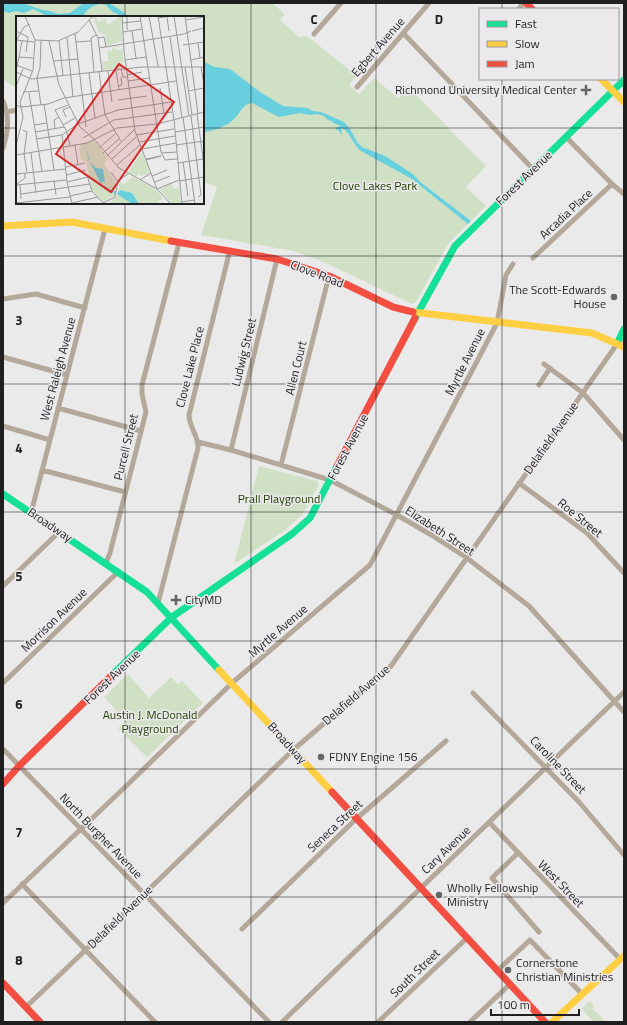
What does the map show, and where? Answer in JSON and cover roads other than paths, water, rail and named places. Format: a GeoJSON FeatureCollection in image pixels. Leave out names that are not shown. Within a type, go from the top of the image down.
{"type":"FeatureCollection","features":[{"type":"Feature","properties":{"kind":"main road"},"geometry":{"type":"LineString","coordinates":[[602,80],[624,102]]}},
{"type":"Feature","properties":{"kind":"main road","name":"Forest Avenue"},"geometry":{"type":"LineString","coordinates":[[3,784],[19,766],[172,618],[302,526],[310,518],[455,246],[624,80]]}},
{"type":"Feature","properties":{"kind":"main road","name":"Clove Road"},"geometry":{"type":"LineString","coordinates":[[3,226],[72,222],[179,243],[230,250],[277,259],[329,276],[393,307],[418,313],[497,323],[592,332],[624,348]]}},
{"type":"Feature","properties":{"kind":"main road","name":"Delafield Avenue"},"geometry":{"type":"LineString","coordinates":[[617,344],[624,329]]}},
{"type":"Feature","properties":{"kind":"main road","name":"Broadway"},"geometry":{"type":"LineString","coordinates":[[3,494],[147,592],[420,889],[545,1022]]}},
{"type":"Feature","properties":{"kind":"main road"},"geometry":{"type":"LineString","coordinates":[[552,1022],[622,958]]}},
{"type":"Feature","properties":{"kind":"main road"},"geometry":{"type":"LineString","coordinates":[[3,983],[40,1022]]}},
{"type":"Feature","properties":{"kind":"street"},"geometry":{"type":"LineString","coordinates":[[314,34],[341,3]]}},
{"type":"Feature","properties":{"kind":"street","name":"Egbert Avenue"},"geometry":{"type":"LineString","coordinates":[[357,87],[429,3]]}},
{"type":"Feature","properties":{"kind":"street"},"geometry":{"type":"LineString","coordinates":[[402,33],[534,169]]}},
{"type":"Feature","properties":{"kind":"street"},"geometry":{"type":"LineString","coordinates":[[3,101],[6,112],[8,134],[3,148]]}},
{"type":"Feature","properties":{"kind":"street"},"geometry":{"type":"LineString","coordinates":[[6,112],[16,110]]}},
{"type":"Feature","properties":{"kind":"street"},"geometry":{"type":"LineString","coordinates":[[566,137],[612,184],[624,194]]}},
{"type":"Feature","properties":{"kind":"street","name":"Arcadia Place"},"geometry":{"type":"LineString","coordinates":[[533,258],[612,184]]}},
{"type":"Feature","properties":{"kind":"street","name":"West Raleigh Avenue"},"geometry":{"type":"LineString","coordinates":[[31,513],[105,229]]}},
{"type":"Feature","properties":{"kind":"street","name":"Purcell Street"},"geometry":{"type":"LineString","coordinates":[[106,563],[110,553],[141,431],[146,408],[142,394],[142,385],[179,243]]}},
{"type":"Feature","properties":{"kind":"street","name":"Clove Lake Place"},"geometry":{"type":"LineString","coordinates":[[198,442],[192,430],[189,415],[230,250]]}},
{"type":"Feature","properties":{"kind":"street","name":"Ludwig Street"},"geometry":{"type":"LineString","coordinates":[[231,450],[277,259]]}},
{"type":"Feature","properties":{"kind":"street","name":"Myrtle Avenue"},"geometry":{"type":"LineString","coordinates":[[3,903],[123,790],[232,683],[370,565],[497,323],[506,275],[513,264]]}},
{"type":"Feature","properties":{"kind":"street","name":"Allen Court"},"geometry":{"type":"LineString","coordinates":[[281,465],[329,276]]}},
{"type":"Feature","properties":{"kind":"street"},"geometry":{"type":"LineString","coordinates":[[3,299],[36,294],[85,308]]}},
{"type":"Feature","properties":{"kind":"street","name":"Delafield Avenue"},"geometry":{"type":"LineString","coordinates":[[26,1007],[293,750],[391,666],[617,344]]}},
{"type":"Feature","properties":{"kind":"street"},"geometry":{"type":"LineString","coordinates":[[3,357],[67,375]]}},
{"type":"Feature","properties":{"kind":"street"},"geometry":{"type":"LineString","coordinates":[[544,364],[583,392],[624,440]]}},
{"type":"Feature","properties":{"kind":"street"},"geometry":{"type":"LineString","coordinates":[[539,385],[550,368]]}},
{"type":"Feature","properties":{"kind":"street"},"geometry":{"type":"LineString","coordinates":[[58,408],[141,431]]}},
{"type":"Feature","properties":{"kind":"street"},"geometry":{"type":"LineString","coordinates":[[3,426],[50,440]]}},
{"type":"Feature","properties":{"kind":"street"},"geometry":{"type":"LineString","coordinates":[[158,603],[198,442]]}},
{"type":"Feature","properties":{"kind":"street","name":"Elizabeth Street"},"geometry":{"type":"LineString","coordinates":[[198,442],[231,450],[330,480],[397,515],[433,536],[467,558],[529,606],[624,712]]}},
{"type":"Feature","properties":{"kind":"street"},"geometry":{"type":"LineString","coordinates":[[42,470],[125,492]]}},
{"type":"Feature","properties":{"kind":"street","name":"Roe Street"},"geometry":{"type":"LineString","coordinates":[[520,484],[587,533],[624,573]]}},
{"type":"Feature","properties":{"kind":"street"},"geometry":{"type":"LineString","coordinates":[[3,586],[59,532]]}},
{"type":"Feature","properties":{"kind":"street","name":"Morrison Avenue"},"geometry":{"type":"LineString","coordinates":[[3,683],[118,572]]}},
{"type":"Feature","properties":{"kind":"street","name":"Cary Avenue"},"geometry":{"type":"LineString","coordinates":[[282,1022],[624,692]]}},
{"type":"Feature","properties":{"kind":"street","name":"Caroline Street"},"geometry":{"type":"LineString","coordinates":[[473,693],[579,802],[624,855]]}},
{"type":"Feature","properties":{"kind":"street","name":"Seneca Street"},"geometry":{"type":"LineString","coordinates":[[242,929],[356,819],[446,741]]}},
{"type":"Feature","properties":{"kind":"street","name":"North Burgher Avenue"},"geometry":{"type":"LineString","coordinates":[[3,749],[269,1022]]}},
{"type":"Feature","properties":{"kind":"street","name":"West Street"},"geometry":{"type":"LineString","coordinates":[[489,822],[622,958]]}},
{"type":"Feature","properties":{"kind":"street"},"geometry":{"type":"LineString","coordinates":[[518,853],[492,878],[540,932]]}},
{"type":"Feature","properties":{"kind":"street"},"geometry":{"type":"LineString","coordinates":[[22,884],[155,1022]]}},
{"type":"Feature","properties":{"kind":"street","name":"South Street"},"geometry":{"type":"LineString","coordinates":[[378,1022],[466,938]]}},
{"type":"Feature","properties":{"kind":"street"},"geometry":{"type":"LineString","coordinates":[[497,971],[530,940],[582,994]]}},
{"type":"Feature","properties":{"kind":"street"},"geometry":{"type":"LineString","coordinates":[[470,1022],[509,985]]}},
{"type":"Feature","properties":{"kind":"water"},"geometry":{"type":"Polygon","coordinates":[[[4,3],[22,3],[58,14],[70,13],[84,3],[109,3],[127,16],[119,16],[103,4],[95,5],[83,16],[47,16],[33,9],[24,13],[16,11],[9,13],[3,11],[4,3]]]}},
{"type":"Feature","properties":{"kind":"water"},"geometry":{"type":"Polygon","coordinates":[[[204,62],[214,67],[230,69],[260,92],[283,106],[307,108],[313,111],[321,112],[344,122],[362,147],[385,156],[414,175],[419,181],[471,221],[468,224],[412,179],[361,151],[345,130],[342,128],[341,129],[342,136],[335,128],[341,126],[333,123],[324,116],[318,114],[310,115],[300,113],[279,117],[252,103],[246,105],[233,120],[223,127],[204,132],[204,62]]]}},
{"type":"Feature","properties":{"kind":"place","name":"Richmond University Medical Center"},"geometry":{"type":"Point","coordinates":[586,90]}},
{"type":"Feature","properties":{"kind":"place","name":"The Scott-Edwards House"},"geometry":{"type":"Point","coordinates":[614,297]}},
{"type":"Feature","properties":{"kind":"place","name":"CityMD"},"geometry":{"type":"Point","coordinates":[176,600]}},
{"type":"Feature","properties":{"kind":"place","name":"FDNY Engine 156"},"geometry":{"type":"Point","coordinates":[321,757]}},
{"type":"Feature","properties":{"kind":"place","name":"Wholly Fellowship Ministry"},"geometry":{"type":"Point","coordinates":[439,895]}},
{"type":"Feature","properties":{"kind":"place","name":"Cornerstone Christian Ministries"},"geometry":{"type":"Point","coordinates":[508,970]}},
{"type":"Feature","properties":{"kind":"park label","name":"Clove Lakes Park"},"geometry":{"type":"Point","coordinates":[375,186]}},
{"type":"Feature","properties":{"kind":"park label","name":"Prall Playground"},"geometry":{"type":"Point","coordinates":[279,499]}},
{"type":"Feature","properties":{"kind":"park label","name":"Austin J. McDonald Playground"},"geometry":{"type":"Point","coordinates":[150,722]}}]}
